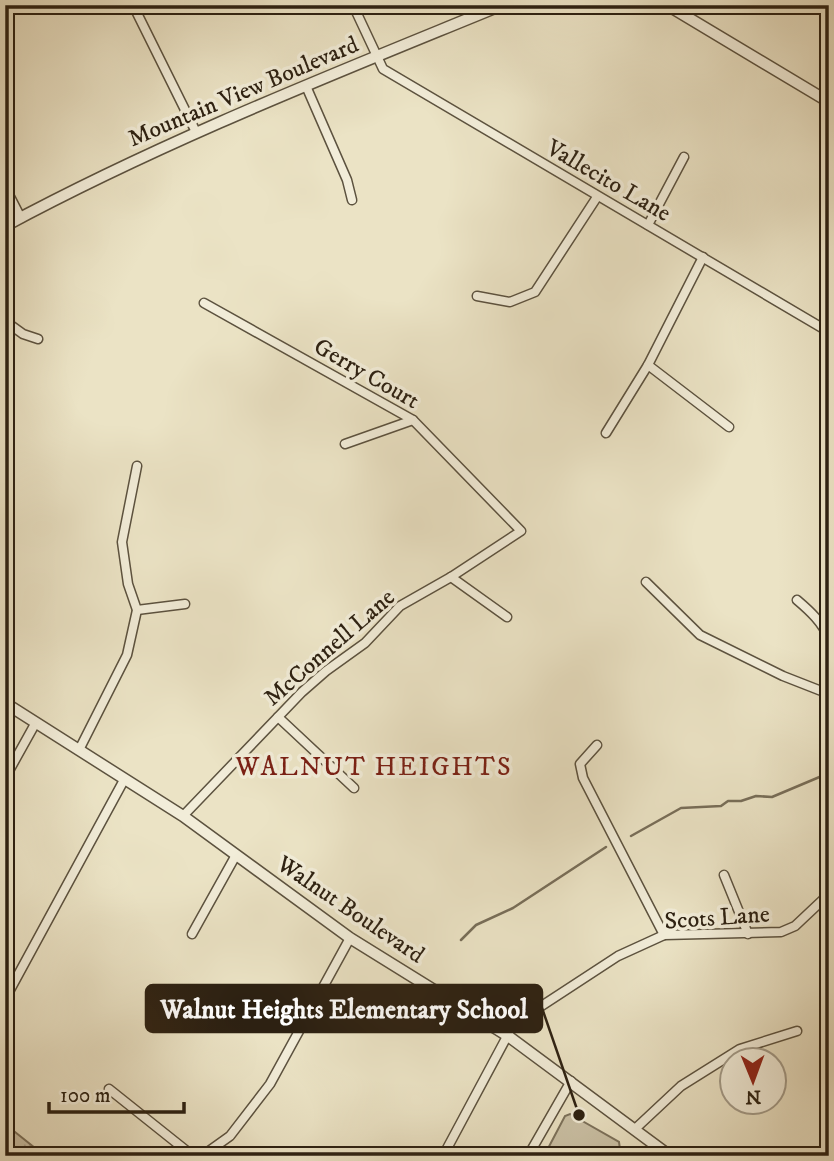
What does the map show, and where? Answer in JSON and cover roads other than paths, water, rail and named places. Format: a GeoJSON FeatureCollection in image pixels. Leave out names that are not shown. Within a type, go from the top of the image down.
{"type":"FeatureCollection","features":[{"type":"Feature","properties":{"kind":"street"},"geometry":{"type":"LineString","coordinates":[[132,5],[196,132]]}},
{"type":"Feature","properties":{"kind":"street","name":"Vallecito Lane"},"geometry":{"type":"LineString","coordinates":[[353,5],[383,69],[829,332]]}},
{"type":"Feature","properties":{"kind":"street","name":"Mountain View Boulevard"},"geometry":{"type":"LineString","coordinates":[[5,226],[136,159],[196,132],[502,5]]}},
{"type":"Feature","properties":{"kind":"street"},"geometry":{"type":"LineString","coordinates":[[667,5],[829,102]]}},
{"type":"Feature","properties":{"kind":"street"},"geometry":{"type":"LineString","coordinates":[[306,86],[347,180],[352,200]]}},
{"type":"Feature","properties":{"kind":"street"},"geometry":{"type":"LineString","coordinates":[[648,225],[684,158]]}},
{"type":"Feature","properties":{"kind":"street"},"geometry":{"type":"LineString","coordinates":[[5,187],[20,218]]}},
{"type":"Feature","properties":{"kind":"street"},"geometry":{"type":"LineString","coordinates":[[477,296],[510,302],[536,292],[597,197]]}},
{"type":"Feature","properties":{"kind":"street"},"geometry":{"type":"LineString","coordinates":[[606,433],[648,365],[703,257]]}},
{"type":"Feature","properties":{"kind":"street","name":"Gerry Court"},"geometry":{"type":"LineString","coordinates":[[204,303],[413,420],[521,531]]}},
{"type":"Feature","properties":{"kind":"street"},"geometry":{"type":"LineString","coordinates":[[5,321],[23,334],[38,339]]}},
{"type":"Feature","properties":{"kind":"street"},"geometry":{"type":"LineString","coordinates":[[648,365],[729,427]]}},
{"type":"Feature","properties":{"kind":"street"},"geometry":{"type":"LineString","coordinates":[[345,444],[413,420]]}},
{"type":"Feature","properties":{"kind":"street"},"geometry":{"type":"LineString","coordinates":[[79,750],[127,656],[136,610],[128,584],[122,542],[137,466]]}},
{"type":"Feature","properties":{"kind":"street","name":"McConnell Lane"},"geometry":{"type":"LineString","coordinates":[[183,816],[278,717],[326,671],[365,643],[400,607],[521,531]]}},
{"type":"Feature","properties":{"kind":"street"},"geometry":{"type":"LineString","coordinates":[[452,576],[507,617]]}},
{"type":"Feature","properties":{"kind":"street"},"geometry":{"type":"LineString","coordinates":[[646,582],[700,635],[783,676],[829,692]]}},
{"type":"Feature","properties":{"kind":"street"},"geometry":{"type":"LineString","coordinates":[[797,600],[813,615],[829,639]]}},
{"type":"Feature","properties":{"kind":"street"},"geometry":{"type":"LineString","coordinates":[[136,610],[185,604]]}},
{"type":"Feature","properties":{"kind":"street","name":"Walnut Boulevard"},"geometry":{"type":"LineString","coordinates":[[5,703],[183,816],[350,938],[508,1035],[670,1156]]}},
{"type":"Feature","properties":{"kind":"street"},"geometry":{"type":"LineString","coordinates":[[278,717],[354,788]]}},
{"type":"Feature","properties":{"kind":"street"},"geometry":{"type":"LineString","coordinates":[[5,778],[35,724]]}},
{"type":"Feature","properties":{"kind":"street"},"geometry":{"type":"LineString","coordinates":[[597,744],[579,764],[583,778],[664,935]]}},
{"type":"Feature","properties":{"kind":"street"},"geometry":{"type":"LineString","coordinates":[[5,999],[124,780]]}},
{"type":"Feature","properties":{"kind":"street"},"geometry":{"type":"LineString","coordinates":[[192,934],[236,855]]}},
{"type":"Feature","properties":{"kind":"street"},"geometry":{"type":"LineString","coordinates":[[724,875],[748,934]]}},
{"type":"Feature","properties":{"kind":"street","name":"Scots Lane"},"geometry":{"type":"LineString","coordinates":[[443,1156],[508,1035],[520,1020],[618,956],[664,935],[781,932],[794,926],[829,894]]}},
{"type":"Feature","properties":{"kind":"street"},"geometry":{"type":"LineString","coordinates":[[202,1156],[230,1136],[270,1084],[350,938]]}},
{"type":"Feature","properties":{"kind":"street"},"geometry":{"type":"LineString","coordinates":[[635,1129],[681,1086],[740,1049],[797,1031]]}},
{"type":"Feature","properties":{"kind":"street"},"geometry":{"type":"LineString","coordinates":[[528,1156],[571,1081]]}},
{"type":"Feature","properties":{"kind":"street"},"geometry":{"type":"LineString","coordinates":[[109,1089],[193,1156]]}},
{"type":"Feature","properties":{"kind":"waterway"},"geometry":{"type":"LineString","coordinates":[[631,836],[681,808],[721,806],[728,801],[741,801],[756,796],[772,797],[829,773]]}},
{"type":"Feature","properties":{"kind":"waterway"},"geometry":{"type":"LineString","coordinates":[[461,940],[476,925],[513,908],[606,847]]}},
{"type":"Feature","properties":{"kind":"place","name":"Walnut Heights Elementary School"},"geometry":{"type":"Point","coordinates":[579,1115]}},
{"type":"Feature","properties":{"kind":"district","name":"WALNUT HEIGHTS"},"geometry":{"type":"Point","coordinates":[374,766]}}]}
